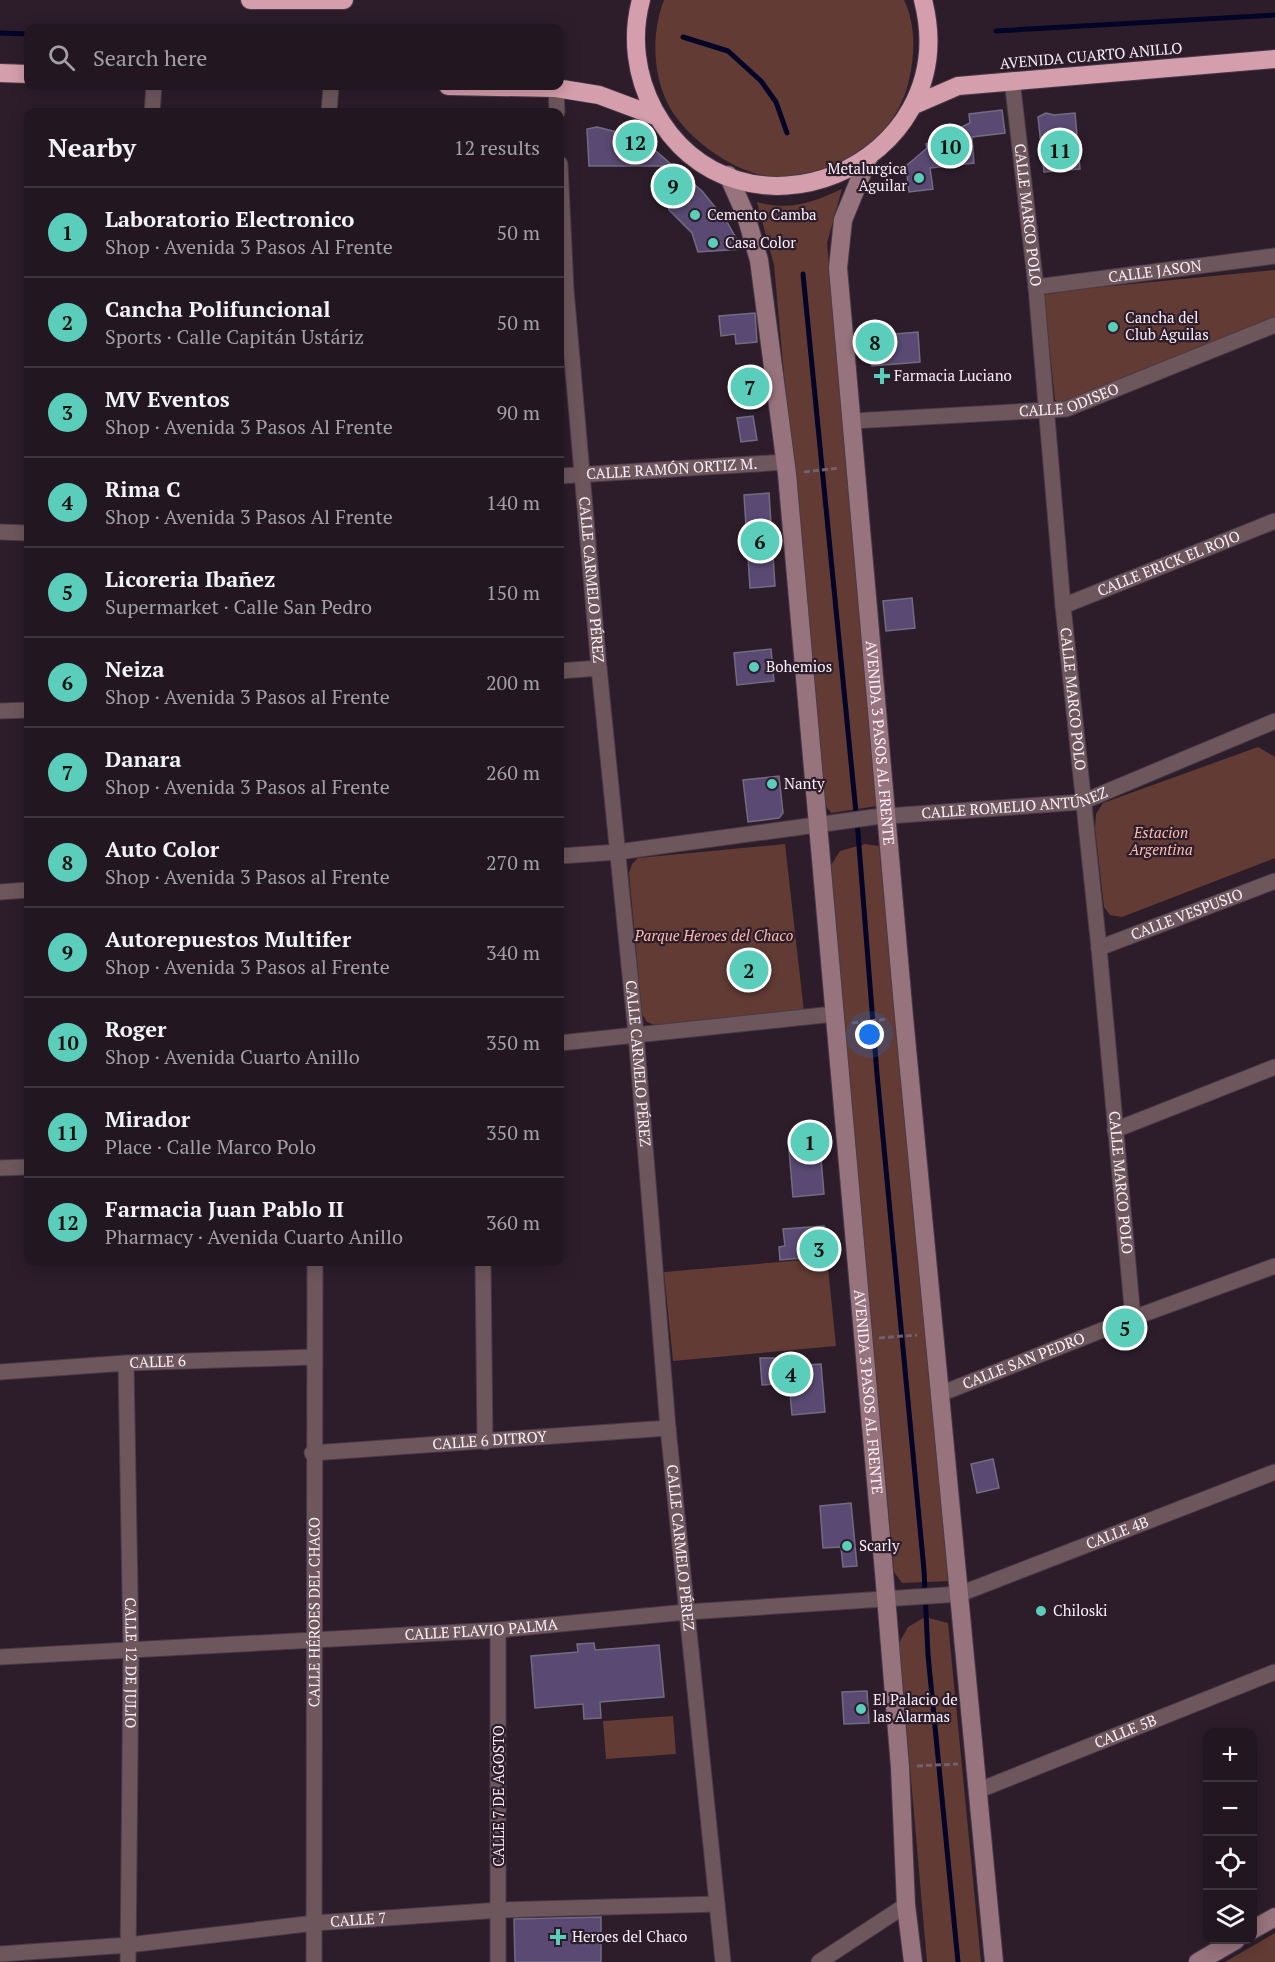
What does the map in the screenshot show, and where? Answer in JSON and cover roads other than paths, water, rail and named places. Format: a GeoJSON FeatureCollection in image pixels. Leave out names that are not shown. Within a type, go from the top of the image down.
{"type":"FeatureCollection","features":[{"type":"Feature","properties":{"kind":"highway"},"geometry":{"type":"LineString","coordinates":[[250,0],[344,0]]}},
{"type":"Feature","properties":{"kind":"highway"},"geometry":{"type":"LineString","coordinates":[[641,0],[636,31],[638,61],[645,90],[658,117],[688,152],[728,176],[763,185],[800,185],[836,176],[868,159],[894,135],[914,105],[924,79],[928,52],[928,24],[923,0]]}},
{"type":"Feature","properties":{"kind":"highway","name":"AVENIDA CUARTO ANILLO"},"geometry":{"type":"LineString","coordinates":[[914,105],[958,86],[1275,58]]}},
{"type":"Feature","properties":{"kind":"highway"},"geometry":{"type":"LineString","coordinates":[[0,73],[24,74]]}},
{"type":"Feature","properties":{"kind":"highway"},"geometry":{"type":"LineString","coordinates":[[564,89],[599,95],[658,117]]}},
{"type":"Feature","properties":{"kind":"main road","name":"AVENIDA 3 PASOS AL FRENTE"},"geometry":{"type":"LineString","coordinates":[[868,159],[843,220],[838,268],[852,421],[880,817],[926,1334],[940,1394]]}},
{"type":"Feature","properties":{"kind":"main road"},"geometry":{"type":"LineString","coordinates":[[728,176],[746,216],[759,260],[786,462],[826,824]]}},
{"type":"Feature","properties":{"kind":"main road","name":"AVENIDA 3 PASOS AL FRENTE"},"geometry":{"type":"LineString","coordinates":[[826,824],[834,1014],[900,1767],[906,1905],[912,1962]]}},
{"type":"Feature","properties":{"kind":"main road"},"geometry":{"type":"LineString","coordinates":[[940,1394],[952,1594],[977,1791],[994,1962]]}},
{"type":"Feature","properties":{"kind":"main road"},"geometry":{"type":"LineString","coordinates":[[1257,1927],[1275,1917]]}},
{"type":"Feature","properties":{"kind":"main road"},"geometry":{"type":"LineString","coordinates":[[1198,1962],[1229,1944]]}},
{"type":"Feature","properties":{"kind":"street","name":"CALLE MARCO POLO"},"geometry":{"type":"LineString","coordinates":[[1012,80],[1036,287],[1063,606],[1099,948],[1133,1318]]}},
{"type":"Feature","properties":{"kind":"street"},"geometry":{"type":"LineString","coordinates":[[152,108],[154,90]]}},
{"type":"Feature","properties":{"kind":"street"},"geometry":{"type":"LineString","coordinates":[[329,108],[330,90]]}},
{"type":"Feature","properties":{"kind":"street"},"geometry":{"type":"LineString","coordinates":[[556,90],[557,108]]}},
{"type":"Feature","properties":{"kind":"street","name":"CALLE JASON"},"geometry":{"type":"LineString","coordinates":[[1036,287],[1275,256]]}},
{"type":"Feature","properties":{"kind":"street","name":"CALLE CARMELO PÉREZ"},"geometry":{"type":"LineString","coordinates":[[564,301],[636,1034],[668,1428],[723,1962]]}},
{"type":"Feature","properties":{"kind":"street","name":"CALLE ODISEO"},"geometry":{"type":"LineString","coordinates":[[852,421],[1066,409],[1275,325]]}},
{"type":"Feature","properties":{"kind":"street","name":"CALLE RAMÓN ORTIZ M."},"geometry":{"type":"LineString","coordinates":[[564,476],[786,462]]}},
{"type":"Feature","properties":{"kind":"street","name":"CALLE ERICK EL ROJO"},"geometry":{"type":"LineString","coordinates":[[1063,606],[1275,521]]}},
{"type":"Feature","properties":{"kind":"street"},"geometry":{"type":"LineString","coordinates":[[0,532],[24,533]]}},
{"type":"Feature","properties":{"kind":"street"},"geometry":{"type":"LineString","coordinates":[[564,671],[599,668]]}},
{"type":"Feature","properties":{"kind":"street"},"geometry":{"type":"LineString","coordinates":[[0,711],[24,710]]}},
{"type":"Feature","properties":{"kind":"street","name":"CALLE ROMELIO ANTÚNEZ"},"geometry":{"type":"LineString","coordinates":[[564,856],[618,852],[880,817],[1082,801],[1274,724]]}},
{"type":"Feature","properties":{"kind":"street","name":"CALLE VESPUSIO"},"geometry":{"type":"LineString","coordinates":[[1099,948],[1275,881]]}},
{"type":"Feature","properties":{"kind":"street"},"geometry":{"type":"LineString","coordinates":[[0,892],[24,890]]}},
{"type":"Feature","properties":{"kind":"street"},"geometry":{"type":"LineString","coordinates":[[564,1042],[834,1014]]}},
{"type":"Feature","properties":{"kind":"street"},"geometry":{"type":"LineString","coordinates":[[1115,1130],[1275,1067]]}},
{"type":"Feature","properties":{"kind":"street"},"geometry":{"type":"LineString","coordinates":[[0,1168],[24,1167]]}},
{"type":"Feature","properties":{"kind":"street","name":"CALLE HÉROES DEL CHACO"},"geometry":{"type":"LineString","coordinates":[[314,1962],[312,1454],[315,1266]]}},
{"type":"Feature","properties":{"kind":"street"},"geometry":{"type":"LineString","coordinates":[[483,1266],[485,1442]]}},
{"type":"Feature","properties":{"kind":"street","name":"CALLE SAN PEDRO"},"geometry":{"type":"LineString","coordinates":[[940,1394],[1133,1318],[1275,1266]]}},
{"type":"Feature","properties":{"kind":"street","name":"CALLE 6"},"geometry":{"type":"LineString","coordinates":[[0,1372],[126,1363],[314,1357]]}},
{"type":"Feature","properties":{"kind":"street","name":"CALLE 12 DE JULIO"},"geometry":{"type":"LineString","coordinates":[[126,1363],[131,1651],[128,1962]]}},
{"type":"Feature","properties":{"kind":"street","name":"CALLE 6 DITROY"},"geometry":{"type":"LineString","coordinates":[[312,1454],[668,1428]]}},
{"type":"Feature","properties":{"kind":"street","name":"CALLE 4B"},"geometry":{"type":"LineString","coordinates":[[952,1594],[1275,1472]]}},
{"type":"Feature","properties":{"kind":"street","name":"CALLE FLAVIO PALMA"},"geometry":{"type":"LineString","coordinates":[[0,1657],[498,1630],[687,1612],[906,1599],[952,1594]]}},
{"type":"Feature","properties":{"kind":"street","name":"CALLE 7 DE AGOSTO"},"geometry":{"type":"LineString","coordinates":[[498,1630],[500,1910],[498,1962]]}},
{"type":"Feature","properties":{"kind":"street","name":"CALLE 5B"},"geometry":{"type":"LineString","coordinates":[[977,1791],[1275,1672]]}},
{"type":"Feature","properties":{"kind":"street","name":"CALLE 7"},"geometry":{"type":"LineString","coordinates":[[0,1954],[128,1945],[315,1923],[500,1910],[717,1904]]}},
{"type":"Feature","properties":{"kind":"street"},"geometry":{"type":"LineString","coordinates":[[819,1962],[906,1905]]}},
{"type":"Feature","properties":{"kind":"waterway"},"geometry":{"type":"LineString","coordinates":[[996,31],[1275,15]]}},
{"type":"Feature","properties":{"kind":"waterway"},"geometry":{"type":"LineString","coordinates":[[0,33],[24,34]]}},
{"type":"Feature","properties":{"kind":"waterway"},"geometry":{"type":"LineString","coordinates":[[683,37],[728,51],[761,81],[776,102],[787,133]]}},
{"type":"Feature","properties":{"kind":"waterway"},"geometry":{"type":"LineString","coordinates":[[803,274],[858,833],[877,1074],[924,1570],[928,1655],[958,1962]]}},
{"type":"Feature","properties":{"kind":"place","name":"Farmacia Juan Pablo II"},"geometry":{"type":"Point","coordinates":[635,142]}},
{"type":"Feature","properties":{"kind":"place","name":"Roger"},"geometry":{"type":"Point","coordinates":[950,146]}},
{"type":"Feature","properties":{"kind":"place","name":"Mirador"},"geometry":{"type":"Point","coordinates":[1060,150]}},
{"type":"Feature","properties":{"kind":"place","name":"Metalurgica Aguilar"},"geometry":{"type":"Point","coordinates":[919,178]}},
{"type":"Feature","properties":{"kind":"place","name":"Autorepuestos Multifer"},"geometry":{"type":"Point","coordinates":[673,186]}},
{"type":"Feature","properties":{"kind":"place","name":"Cemento Camba"},"geometry":{"type":"Point","coordinates":[695,215]}},
{"type":"Feature","properties":{"kind":"place","name":"Casa Color"},"geometry":{"type":"Point","coordinates":[713,243]}},
{"type":"Feature","properties":{"kind":"place","name":"Cancha del Club Aguilas"},"geometry":{"type":"Point","coordinates":[1113,327]}},
{"type":"Feature","properties":{"kind":"place","name":"Auto Color"},"geometry":{"type":"Point","coordinates":[875,342]}},
{"type":"Feature","properties":{"kind":"place","name":"Farmacia Luciano"},"geometry":{"type":"Point","coordinates":[882,376]}},
{"type":"Feature","properties":{"kind":"place","name":"Danara"},"geometry":{"type":"Point","coordinates":[750,387]}},
{"type":"Feature","properties":{"kind":"place","name":"Neiza"},"geometry":{"type":"Point","coordinates":[760,541]}},
{"type":"Feature","properties":{"kind":"place","name":"Bohemios"},"geometry":{"type":"Point","coordinates":[754,667]}},
{"type":"Feature","properties":{"kind":"place","name":"Nanty"},"geometry":{"type":"Point","coordinates":[772,784]}},
{"type":"Feature","properties":{"kind":"place","name":"Cancha Polifuncional"},"geometry":{"type":"Point","coordinates":[749,970]}},
{"type":"Feature","properties":{"kind":"place","name":"Laboratorio Electronico"},"geometry":{"type":"Point","coordinates":[810,1142]}},
{"type":"Feature","properties":{"kind":"place","name":"MV Eventos"},"geometry":{"type":"Point","coordinates":[819,1249]}},
{"type":"Feature","properties":{"kind":"place","name":"Licoreria Ibañez"},"geometry":{"type":"Point","coordinates":[1125,1328]}},
{"type":"Feature","properties":{"kind":"place","name":"Rima C"},"geometry":{"type":"Point","coordinates":[791,1374]}},
{"type":"Feature","properties":{"kind":"place","name":"Scarly"},"geometry":{"type":"Point","coordinates":[847,1546]}},
{"type":"Feature","properties":{"kind":"place","name":"Chiloski"},"geometry":{"type":"Point","coordinates":[1041,1611]}},
{"type":"Feature","properties":{"kind":"place","name":"El Palacio de las Alarmas"},"geometry":{"type":"Point","coordinates":[861,1709]}},
{"type":"Feature","properties":{"kind":"place","name":"Heroes del Chaco"},"geometry":{"type":"Point","coordinates":[558,1937]}},
{"type":"Feature","properties":{"kind":"park label","name":"Estacion Argentina"},"geometry":{"type":"Point","coordinates":[1161,842]}},
{"type":"Feature","properties":{"kind":"park label","name":"Parque Heroes del Chaco"},"geometry":{"type":"Point","coordinates":[714,936]}}]}
